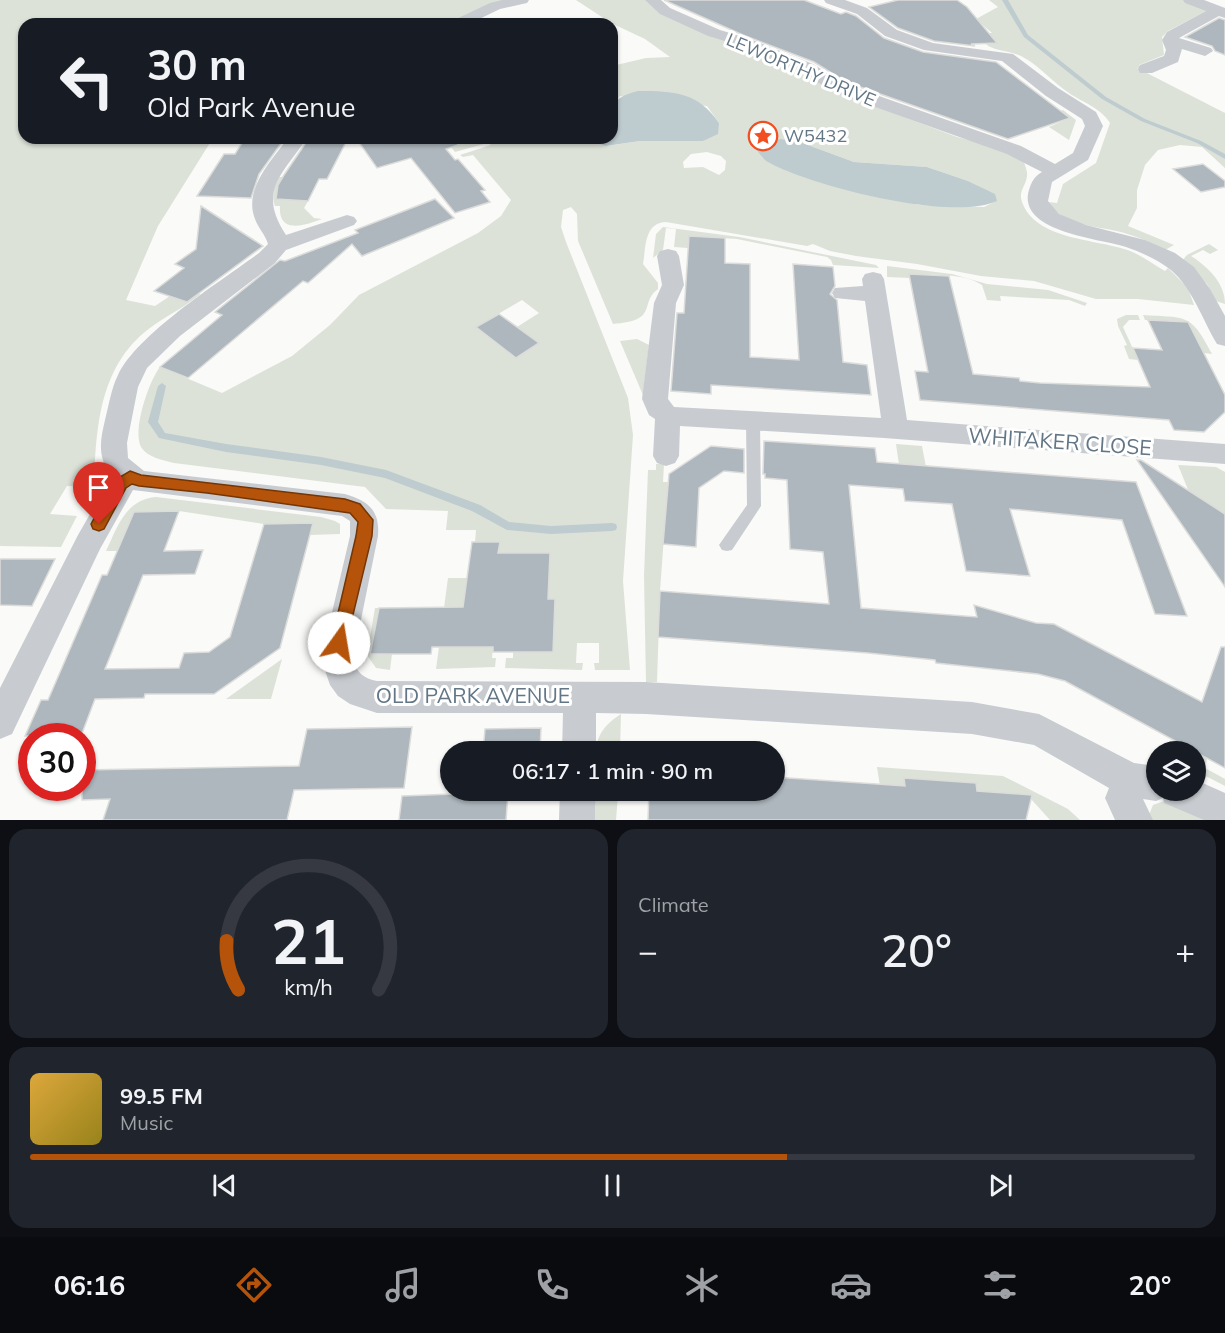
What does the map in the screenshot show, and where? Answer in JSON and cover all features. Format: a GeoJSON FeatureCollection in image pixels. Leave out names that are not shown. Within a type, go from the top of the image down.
{"type":"FeatureCollection","features":[{"type":"Feature","properties":{"kind":"street"},"geometry":{"type":"LineString","coordinates":[[470,18],[495,6],[522,0]]}},
{"type":"Feature","properties":{"kind":"street","name":"LEWORTHY DRIVE"},"geometry":{"type":"LineString","coordinates":[[652,0],[665,11],[714,33],[807,68],[839,88],[1014,150],[1055,171]]}},
{"type":"Feature","properties":{"kind":"street"},"geometry":{"type":"LineString","coordinates":[[1190,0],[1222,12]]}},
{"type":"Feature","properties":{"kind":"street"},"geometry":{"type":"LineString","coordinates":[[845,2],[862,11],[891,33],[930,47],[1007,57],[1052,92],[1090,116],[1094,126],[1081,156],[1043,178],[1038,201],[1042,209],[1050,217],[1068,226],[1132,242],[1179,266],[1194,283],[1225,338]]}},
{"type":"Feature","properties":{"kind":"street"},"geometry":{"type":"LineString","coordinates":[[1170,40],[1173,35],[1222,12]]}},
{"type":"Feature","properties":{"kind":"street"},"geometry":{"type":"LineString","coordinates":[[1170,40],[1205,51]]}},
{"type":"Feature","properties":{"kind":"street"},"geometry":{"type":"LineString","coordinates":[[1146,69],[1172,59],[1174,50],[1170,40]]}},
{"type":"Feature","properties":{"kind":"street"},"geometry":{"type":"LineString","coordinates":[[279,245],[278,237],[268,226],[261,205],[264,191],[274,169],[293,144]]}},
{"type":"Feature","properties":{"kind":"street"},"geometry":{"type":"LineString","coordinates":[[0,723],[88,544],[121,484],[130,476],[118,466],[112,452],[113,437],[130,375],[137,364],[157,344],[264,260],[279,245],[347,221]]}},
{"type":"Feature","properties":{"kind":"street"},"geometry":{"type":"LineString","coordinates":[[666,456],[668,416],[658,408],[654,399],[665,303],[672,294],[674,280],[667,269],[668,256]]}},
{"type":"Feature","properties":{"kind":"street"},"geometry":{"type":"LineString","coordinates":[[843,293],[874,287],[895,429]]}},
{"type":"Feature","properties":{"kind":"street","name":"WHITAKER CLOSE"},"geometry":{"type":"LineString","coordinates":[[668,416],[895,429],[1225,454]]}},
{"type":"Feature","properties":{"kind":"street","name":"OLD PARK AVENUE"},"geometry":{"type":"LineString","coordinates":[[130,476],[139,481],[345,505],[362,513],[365,520],[364,536],[337,659],[339,672],[353,690],[377,697],[580,696],[972,718],[1039,730],[1143,782],[1123,798],[1135,820]]}},
{"type":"Feature","properties":{"kind":"street"},"geometry":{"type":"LineString","coordinates":[[579,741],[580,696]]}},
{"type":"Feature","properties":{"kind":"street"},"geometry":{"type":"LineString","coordinates":[[577,820],[578,801]]}},
{"type":"Feature","properties":{"kind":"street"},"geometry":{"type":"LineString","coordinates":[[1202,801],[1225,812]]}},
{"type":"Feature","properties":{"kind":"lane"},"geometry":{"type":"LineString","coordinates":[[728,545],[754,506],[753,420]]}},
{"type":"Feature","properties":{"kind":"shaded area"},"geometry":{"type":"Polygon","coordinates":[[[0,0],[512,0],[460,18],[18,18],[18,144],[209,144],[158,226],[126,300],[155,306],[170,296],[182,300],[193,292],[201,294],[154,325],[136,340],[111,377],[99,419],[94,487],[67,486],[50,514],[77,516],[61,547],[0,546],[0,0]]]}},
{"type":"Feature","properties":{"kind":"shaded area"},"geometry":{"type":"Polygon","coordinates":[[[576,0],[647,0],[712,37],[736,43],[806,73],[824,87],[957,137],[1004,149],[1024,162],[1027,174],[1021,198],[1029,214],[1039,224],[1066,236],[1129,251],[1165,271],[1168,268],[1188,288],[1194,305],[1138,299],[1096,299],[1034,281],[981,276],[856,256],[830,251],[813,244],[807,246],[666,222],[659,223],[650,231],[643,264],[658,283],[658,289],[643,315],[629,322],[613,324],[578,241],[577,214],[571,207],[563,210],[561,227],[566,242],[628,398],[633,435],[623,581],[630,670],[595,670],[594,663],[599,663],[599,643],[577,643],[576,663],[583,663],[582,670],[505,668],[506,658],[513,658],[513,652],[553,652],[555,599],[548,599],[550,553],[511,553],[497,571],[499,542],[475,542],[476,530],[446,530],[448,511],[386,509],[365,487],[174,463],[161,460],[144,451],[139,439],[140,418],[147,394],[160,367],[222,393],[292,356],[330,325],[359,295],[478,233],[501,216],[511,200],[473,155],[463,157],[460,155],[491,145],[489,144],[601,144],[607,146],[640,141],[703,141],[719,123],[707,106],[620,96],[618,98],[618,65],[646,58],[670,57],[645,39],[618,26],[618,18],[603,18],[576,0]],[[781,139],[766,141],[826,184],[919,205],[984,207],[996,201],[994,194],[968,181],[927,167],[854,162],[797,141],[781,139]],[[707,152],[691,154],[683,162],[684,168],[703,167],[719,175],[725,170],[726,161],[721,156],[707,152]],[[522,300],[476,327],[516,358],[539,343],[517,327],[539,313],[522,300]]]}},
{"type":"Feature","properties":{"kind":"shaded area"},"geometry":{"type":"Polygon","coordinates":[[[989,0],[1185,0],[1206,11],[1168,31],[1162,37],[1164,55],[1139,65],[1141,67],[1137,68],[1225,113],[1225,168],[1202,147],[1180,145],[1158,150],[1145,165],[1137,190],[1137,208],[1128,226],[1174,245],[1165,250],[1127,234],[1081,224],[1062,216],[1055,210],[1049,202],[1057,203],[1063,184],[1096,163],[1110,123],[1096,109],[1063,89],[1028,60],[986,44],[996,43],[989,33],[992,33],[976,19],[998,7],[989,0]]]}},
{"type":"Feature","properties":{"kind":"shaded area"},"geometry":{"type":"Polygon","coordinates":[[[638,91],[663,92],[694,99],[703,105],[719,123],[718,134],[703,141],[640,141],[606,146],[600,144],[618,144],[618,100],[638,91]]]}},
{"type":"Feature","properties":{"kind":"shaded area"},"geometry":{"type":"Polygon","coordinates":[[[1063,110],[1076,120],[1069,140],[1049,127],[1070,118],[1060,111],[1063,110]]]}},
{"type":"Feature","properties":{"kind":"shaded area"},"geometry":{"type":"Polygon","coordinates":[[[781,139],[797,141],[854,162],[927,167],[968,181],[995,194],[997,201],[976,206],[948,207],[916,204],[847,190],[788,171],[766,161],[756,149],[766,141],[781,139]]]}},
{"type":"Feature","properties":{"kind":"shaded area"},"geometry":{"type":"Polygon","coordinates":[[[448,144],[483,144],[455,152],[448,144]]]}},
{"type":"Feature","properties":{"kind":"shaded area"},"geometry":{"type":"Polygon","coordinates":[[[279,177],[288,177],[276,199],[308,201],[304,208],[314,218],[322,219],[294,226],[283,221],[280,206],[275,206],[273,199],[274,188],[279,177]]]}},
{"type":"Feature","properties":{"kind":"shaded area"},"geometry":{"type":"Polygon","coordinates":[[[663,227],[739,237],[876,265],[879,268],[833,265],[827,257],[737,239],[690,236],[688,248],[674,247],[676,229],[666,228],[663,250],[653,258],[656,234],[663,227]]]}},
{"type":"Feature","properties":{"kind":"shaded area"},"geometry":{"type":"Polygon","coordinates":[[[1209,244],[1218,250],[1210,254],[1203,250],[1191,256],[1219,282],[1225,304],[1216,301],[1207,284],[1182,261],[1187,255],[1209,244]]]}},
{"type":"Feature","properties":{"kind":"shaded area"},"geometry":{"type":"Polygon","coordinates":[[[887,266],[952,274],[966,278],[910,274],[910,278],[887,277],[887,266]]]}},
{"type":"Feature","properties":{"kind":"shaded area"},"geometry":{"type":"Polygon","coordinates":[[[966,278],[987,284],[1048,290],[1087,303],[1085,306],[1069,300],[1000,296],[1001,301],[987,300],[982,285],[966,278]]]}},
{"type":"Feature","properties":{"kind":"shaded area"},"geometry":{"type":"Polygon","coordinates":[[[1126,315],[1138,315],[1140,320],[1129,320],[1123,327],[1138,360],[1129,359],[1124,346],[1127,345],[1118,326],[1117,319],[1126,315]]]}},
{"type":"Feature","properties":{"kind":"shaded area"},"geometry":{"type":"Polygon","coordinates":[[[1143,315],[1186,320],[1199,331],[1212,354],[1204,353],[1188,322],[1145,320],[1143,315]]]}},
{"type":"Feature","properties":{"kind":"shaded area"},"geometry":{"type":"Polygon","coordinates":[[[637,339],[649,345],[643,395],[620,341],[637,339]]]}},
{"type":"Feature","properties":{"kind":"shaded area"},"geometry":{"type":"Polygon","coordinates":[[[896,444],[922,446],[926,467],[899,465],[896,444]]]}},
{"type":"Feature","properties":{"kind":"shaded area"},"geometry":{"type":"Polygon","coordinates":[[[656,464],[664,464],[663,482],[668,482],[660,591],[657,682],[646,682],[644,576],[648,470],[656,470],[656,464]]]}},
{"type":"Feature","properties":{"kind":"shaded area"},"geometry":{"type":"Polygon","coordinates":[[[1178,465],[1216,467],[1225,472],[1225,514],[1189,492],[1178,465]]]}},
{"type":"Feature","properties":{"kind":"shaded area"},"geometry":{"type":"Polygon","coordinates":[[[156,497],[321,517],[340,524],[340,534],[310,535],[312,523],[264,524],[179,511],[134,512],[117,551],[106,551],[119,524],[130,509],[145,499],[156,497]]]}},
{"type":"Feature","properties":{"kind":"shaded area"},"geometry":{"type":"Polygon","coordinates":[[[448,578],[482,578],[479,608],[444,608],[448,578]]]}},
{"type":"Feature","properties":{"kind":"shaded area"},"geometry":{"type":"Polygon","coordinates":[[[375,608],[379,608],[370,654],[392,654],[390,670],[376,668],[367,655],[375,608]]]}},
{"type":"Feature","properties":{"kind":"shaded area"},"geometry":{"type":"Polygon","coordinates":[[[439,647],[493,647],[492,658],[496,658],[495,667],[436,669],[439,647]]]}},
{"type":"Feature","properties":{"kind":"shaded area"},"geometry":{"type":"Polygon","coordinates":[[[282,659],[271,699],[226,699],[282,659]]]}},
{"type":"Feature","properties":{"kind":"shaded area"},"geometry":{"type":"Polygon","coordinates":[[[621,714],[620,741],[598,741],[603,730],[621,714]]]}},
{"type":"Feature","properties":{"kind":"shaded area"},"geometry":{"type":"Polygon","coordinates":[[[877,767],[1003,776],[1068,809],[1080,820],[1050,820],[1031,799],[977,791],[975,783],[880,786],[877,767]]]}},
{"type":"Feature","properties":{"kind":"shaded area"},"geometry":{"type":"Polygon","coordinates":[[[1206,769],[1225,779],[1225,786],[1206,776],[1206,769]]]}},
{"type":"Feature","properties":{"kind":"shaded area"},"geometry":{"type":"Polygon","coordinates":[[[596,801],[618,801],[616,820],[595,820],[596,801]]]}},
{"type":"Feature","properties":{"kind":"shaded area"},"geometry":{"type":"Polygon","coordinates":[[[1164,801],[1213,820],[1151,820],[1149,815],[1153,805],[1164,801]]]}},
{"type":"Feature","properties":{"kind":"building"},"geometry":{"type":"Polygon","coordinates":[[[664,0],[804,0],[841,14],[846,12],[856,16],[884,38],[923,52],[996,62],[1070,118],[1008,139],[846,82],[814,62],[743,35],[664,0]]]}},
{"type":"Feature","properties":{"kind":"building"},"geometry":{"type":"Polygon","coordinates":[[[898,0],[957,0],[967,7],[997,43],[971,44],[975,46],[934,41],[898,28],[869,7],[898,0]]]}},
{"type":"Feature","properties":{"kind":"building"},"geometry":{"type":"Polygon","coordinates":[[[1219,18],[1225,20],[1225,55],[1215,51],[1212,46],[1185,37],[1219,18]]]}},
{"type":"Feature","properties":{"kind":"building"},"geometry":{"type":"Polygon","coordinates":[[[241,144],[281,144],[259,174],[251,198],[197,196],[224,154],[235,154],[241,144]]]}},
{"type":"Feature","properties":{"kind":"building"},"geometry":{"type":"Polygon","coordinates":[[[305,144],[345,144],[327,179],[319,179],[308,201],[276,199],[278,185],[305,144]]]}},
{"type":"Feature","properties":{"kind":"building"},"geometry":{"type":"Polygon","coordinates":[[[360,144],[458,144],[446,149],[455,160],[458,159],[485,190],[481,191],[490,202],[455,213],[411,158],[377,168],[360,144]]]}},
{"type":"Feature","properties":{"kind":"building"},"geometry":{"type":"Polygon","coordinates":[[[1203,164],[1225,181],[1225,187],[1201,192],[1173,169],[1203,164]]]}},
{"type":"Feature","properties":{"kind":"building"},"geometry":{"type":"Polygon","coordinates":[[[435,199],[454,218],[362,256],[352,244],[308,283],[303,281],[188,378],[160,367],[222,315],[215,312],[280,260],[285,261],[358,233],[355,230],[435,199]]]}},
{"type":"Feature","properties":{"kind":"building"},"geometry":{"type":"Polygon","coordinates":[[[201,206],[263,246],[187,302],[154,291],[184,268],[175,264],[196,249],[201,206]]]}},
{"type":"Feature","properties":{"kind":"building"},"geometry":{"type":"Polygon","coordinates":[[[689,236],[725,238],[725,263],[750,264],[750,357],[799,360],[793,264],[833,267],[835,286],[830,294],[837,300],[843,362],[867,365],[871,395],[711,385],[711,394],[671,391],[677,313],[684,313],[689,236]]]}},
{"type":"Feature","properties":{"kind":"building"},"geometry":{"type":"Polygon","coordinates":[[[909,274],[949,276],[973,374],[1019,378],[1020,381],[1040,383],[1150,387],[1133,348],[1162,350],[1148,320],[1188,322],[1225,395],[1225,412],[1204,432],[1174,430],[1169,420],[920,400],[915,371],[928,372],[909,274]]]}},
{"type":"Feature","properties":{"kind":"building"},"geometry":{"type":"Polygon","coordinates":[[[499,314],[539,343],[516,358],[476,327],[499,314]]]}},
{"type":"Feature","properties":{"kind":"building"},"geometry":{"type":"Polygon","coordinates":[[[764,441],[875,448],[877,462],[1136,482],[1187,616],[1155,614],[1122,520],[1010,509],[1030,576],[966,571],[952,504],[905,501],[903,489],[849,485],[861,608],[977,617],[974,605],[1036,623],[1054,624],[1202,702],[1221,647],[1225,647],[1225,768],[1206,758],[1206,741],[1175,741],[1065,681],[1038,674],[868,653],[658,637],[660,591],[829,604],[823,552],[790,549],[787,480],[765,478],[763,474],[764,441]]]}},
{"type":"Feature","properties":{"kind":"building"},"geometry":{"type":"Polygon","coordinates":[[[711,446],[744,449],[744,473],[724,471],[699,488],[696,547],[663,544],[669,474],[711,446]]]}},
{"type":"Feature","properties":{"kind":"building"},"geometry":{"type":"Polygon","coordinates":[[[1137,460],[1141,460],[1225,514],[1225,587],[1137,460]]]}},
{"type":"Feature","properties":{"kind":"building"},"geometry":{"type":"Polygon","coordinates":[[[179,511],[164,551],[203,550],[195,574],[143,575],[105,669],[179,668],[184,653],[209,652],[230,637],[264,524],[313,523],[280,648],[214,694],[145,694],[144,698],[95,699],[86,723],[31,723],[41,700],[48,700],[102,575],[107,575],[134,512],[179,511]]]}},
{"type":"Feature","properties":{"kind":"building"},"geometry":{"type":"Polygon","coordinates":[[[472,542],[500,542],[498,553],[550,553],[548,599],[555,599],[553,652],[493,652],[493,647],[432,647],[431,654],[370,654],[379,608],[463,607],[472,542]]]}},
{"type":"Feature","properties":{"kind":"building"},"geometry":{"type":"Polygon","coordinates":[[[0,559],[55,559],[32,606],[0,605],[0,559]]]}},
{"type":"Feature","properties":{"kind":"building"},"geometry":{"type":"Polygon","coordinates":[[[412,727],[404,788],[294,790],[287,820],[103,820],[110,799],[96,800],[96,770],[299,766],[307,729],[412,727]]]}},
{"type":"Feature","properties":{"kind":"building"},"geometry":{"type":"Polygon","coordinates":[[[541,728],[540,741],[484,741],[485,729],[541,728]]]}},
{"type":"Feature","properties":{"kind":"building"},"geometry":{"type":"Polygon","coordinates":[[[785,778],[905,786],[904,778],[976,783],[977,791],[1032,795],[1026,820],[648,820],[649,801],[785,801],[785,778]]]}},
{"type":"Feature","properties":{"kind":"building"},"geometry":{"type":"Polygon","coordinates":[[[440,795],[440,801],[507,801],[506,820],[399,820],[402,796],[440,795]]]}},
{"type":"Feature","properties":{"kind":"waterway"},"geometry":{"type":"LineString","coordinates":[[1005,0],[1026,36],[1104,98],[1143,120],[1199,142],[1225,157]]}},
{"type":"Feature","properties":{"kind":"waterway"},"geometry":{"type":"LineString","coordinates":[[162,386],[153,422],[162,436],[226,448],[321,461],[386,474],[476,508],[507,526],[551,530],[612,527]]}},
{"type":"Feature","properties":{"kind":"place","name":"W5432"},"geometry":{"type":"Point","coordinates":[763,136]}},
{"type":"Feature","properties":{"kind":"route"},"geometry":{"type":"LineString","coordinates":[[99,524],[121,484],[130,476],[139,481],[207,487],[355,508],[362,513],[365,520],[364,536],[339,643]]}}]}
